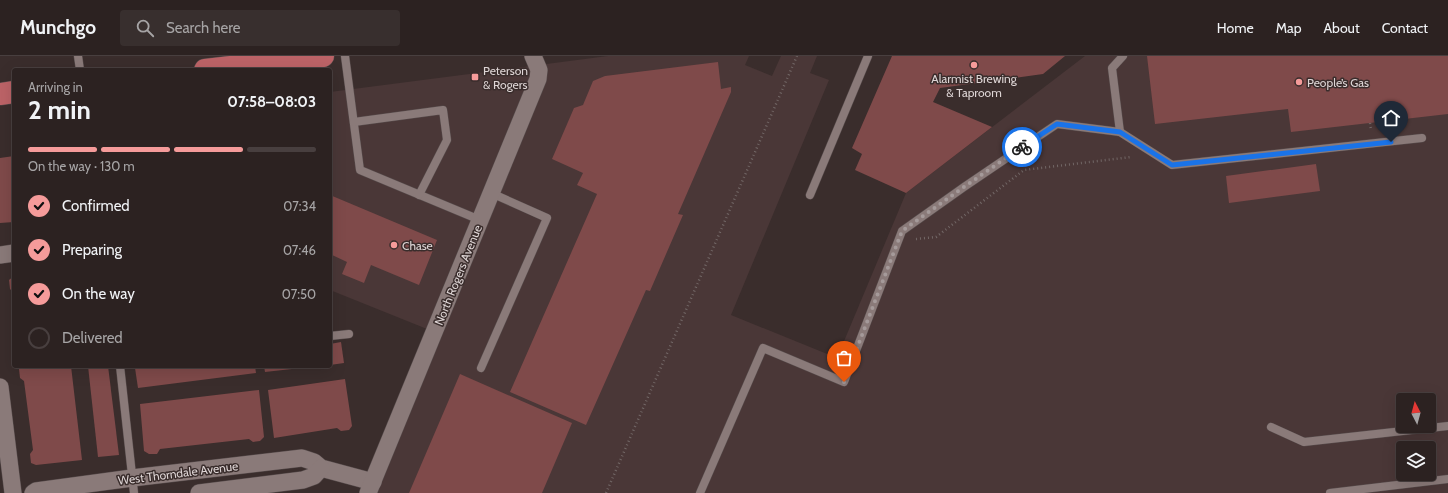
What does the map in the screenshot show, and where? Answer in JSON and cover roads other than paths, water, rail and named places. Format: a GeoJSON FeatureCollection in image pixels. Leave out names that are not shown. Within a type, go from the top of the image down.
{"type":"FeatureCollection","features":[{"type":"Feature","properties":{"kind":"main road"},"geometry":{"type":"LineString","coordinates":[[222,68],[323,56]]}},
{"type":"Feature","properties":{"kind":"main road"},"geometry":{"type":"LineString","coordinates":[[0,94],[12,92]]}},
{"type":"Feature","properties":{"kind":"street","name":"North Rogers Avenue"},"geometry":{"type":"LineString","coordinates":[[370,487],[538,79],[539,70],[533,56]]}},
{"type":"Feature","properties":{"kind":"street"},"geometry":{"type":"LineString","coordinates":[[0,255],[12,254]]}},
{"type":"Feature","properties":{"kind":"street"},"geometry":{"type":"LineString","coordinates":[[0,387],[13,493]]}},
{"type":"Feature","properties":{"kind":"street","name":"West Thorndale Avenue"},"geometry":{"type":"LineString","coordinates":[[33,493],[36,491],[133,485],[302,458],[314,462],[321,468],[370,487]]}},
{"type":"Feature","properties":{"kind":"street","name":"West Thorndale Avenue"},"geometry":{"type":"LineString","coordinates":[[200,493],[303,480],[314,476],[321,468]]}},
{"type":"Feature","properties":{"kind":"lane"},"geometry":{"type":"LineString","coordinates":[[78,56],[80,68]]}},
{"type":"Feature","properties":{"kind":"lane"},"geometry":{"type":"LineString","coordinates":[[346,56],[360,170],[480,220]]}},
{"type":"Feature","properties":{"kind":"lane"},"geometry":{"type":"LineString","coordinates":[[810,195],[868,56]]}},
{"type":"Feature","properties":{"kind":"lane"},"geometry":{"type":"LineString","coordinates":[[1120,132],[1112,68],[1123,56]]}},
{"type":"Feature","properties":{"kind":"lane"},"geometry":{"type":"LineString","coordinates":[[354,122],[443,110],[447,140],[419,195]]}},
{"type":"Feature","properties":{"kind":"lane"},"geometry":{"type":"LineString","coordinates":[[700,493],[763,348],[844,382],[902,231],[1057,124],[1120,132],[1172,165],[1422,138]]}},
{"type":"Feature","properties":{"kind":"lane"},"geometry":{"type":"LineString","coordinates":[[481,368],[547,218],[491,194]]}},
{"type":"Feature","properties":{"kind":"lane"},"geometry":{"type":"LineString","coordinates":[[332,336],[349,334]]}},
{"type":"Feature","properties":{"kind":"lane"},"geometry":{"type":"LineString","coordinates":[[120,368],[133,485]]}},
{"type":"Feature","properties":{"kind":"lane"},"geometry":{"type":"LineString","coordinates":[[1271,427],[1304,442],[1448,426]]}},
{"type":"Feature","properties":{"kind":"lane"},"geometry":{"type":"LineString","coordinates":[[1330,493],[1448,479]]}},
{"type":"Feature","properties":{"kind":"place","name":"Alarmist Brewing & Taproom"},"geometry":{"type":"Point","coordinates":[974,65]}},
{"type":"Feature","properties":{"kind":"place","name":"Peterson & Rogers"},"geometry":{"type":"Point","coordinates":[475,77]}},
{"type":"Feature","properties":{"kind":"place","name":"People’s Gas"},"geometry":{"type":"Point","coordinates":[1299,82]}},
{"type":"Feature","properties":{"kind":"place","name":"Chase"},"geometry":{"type":"Point","coordinates":[394,245]}}]}
